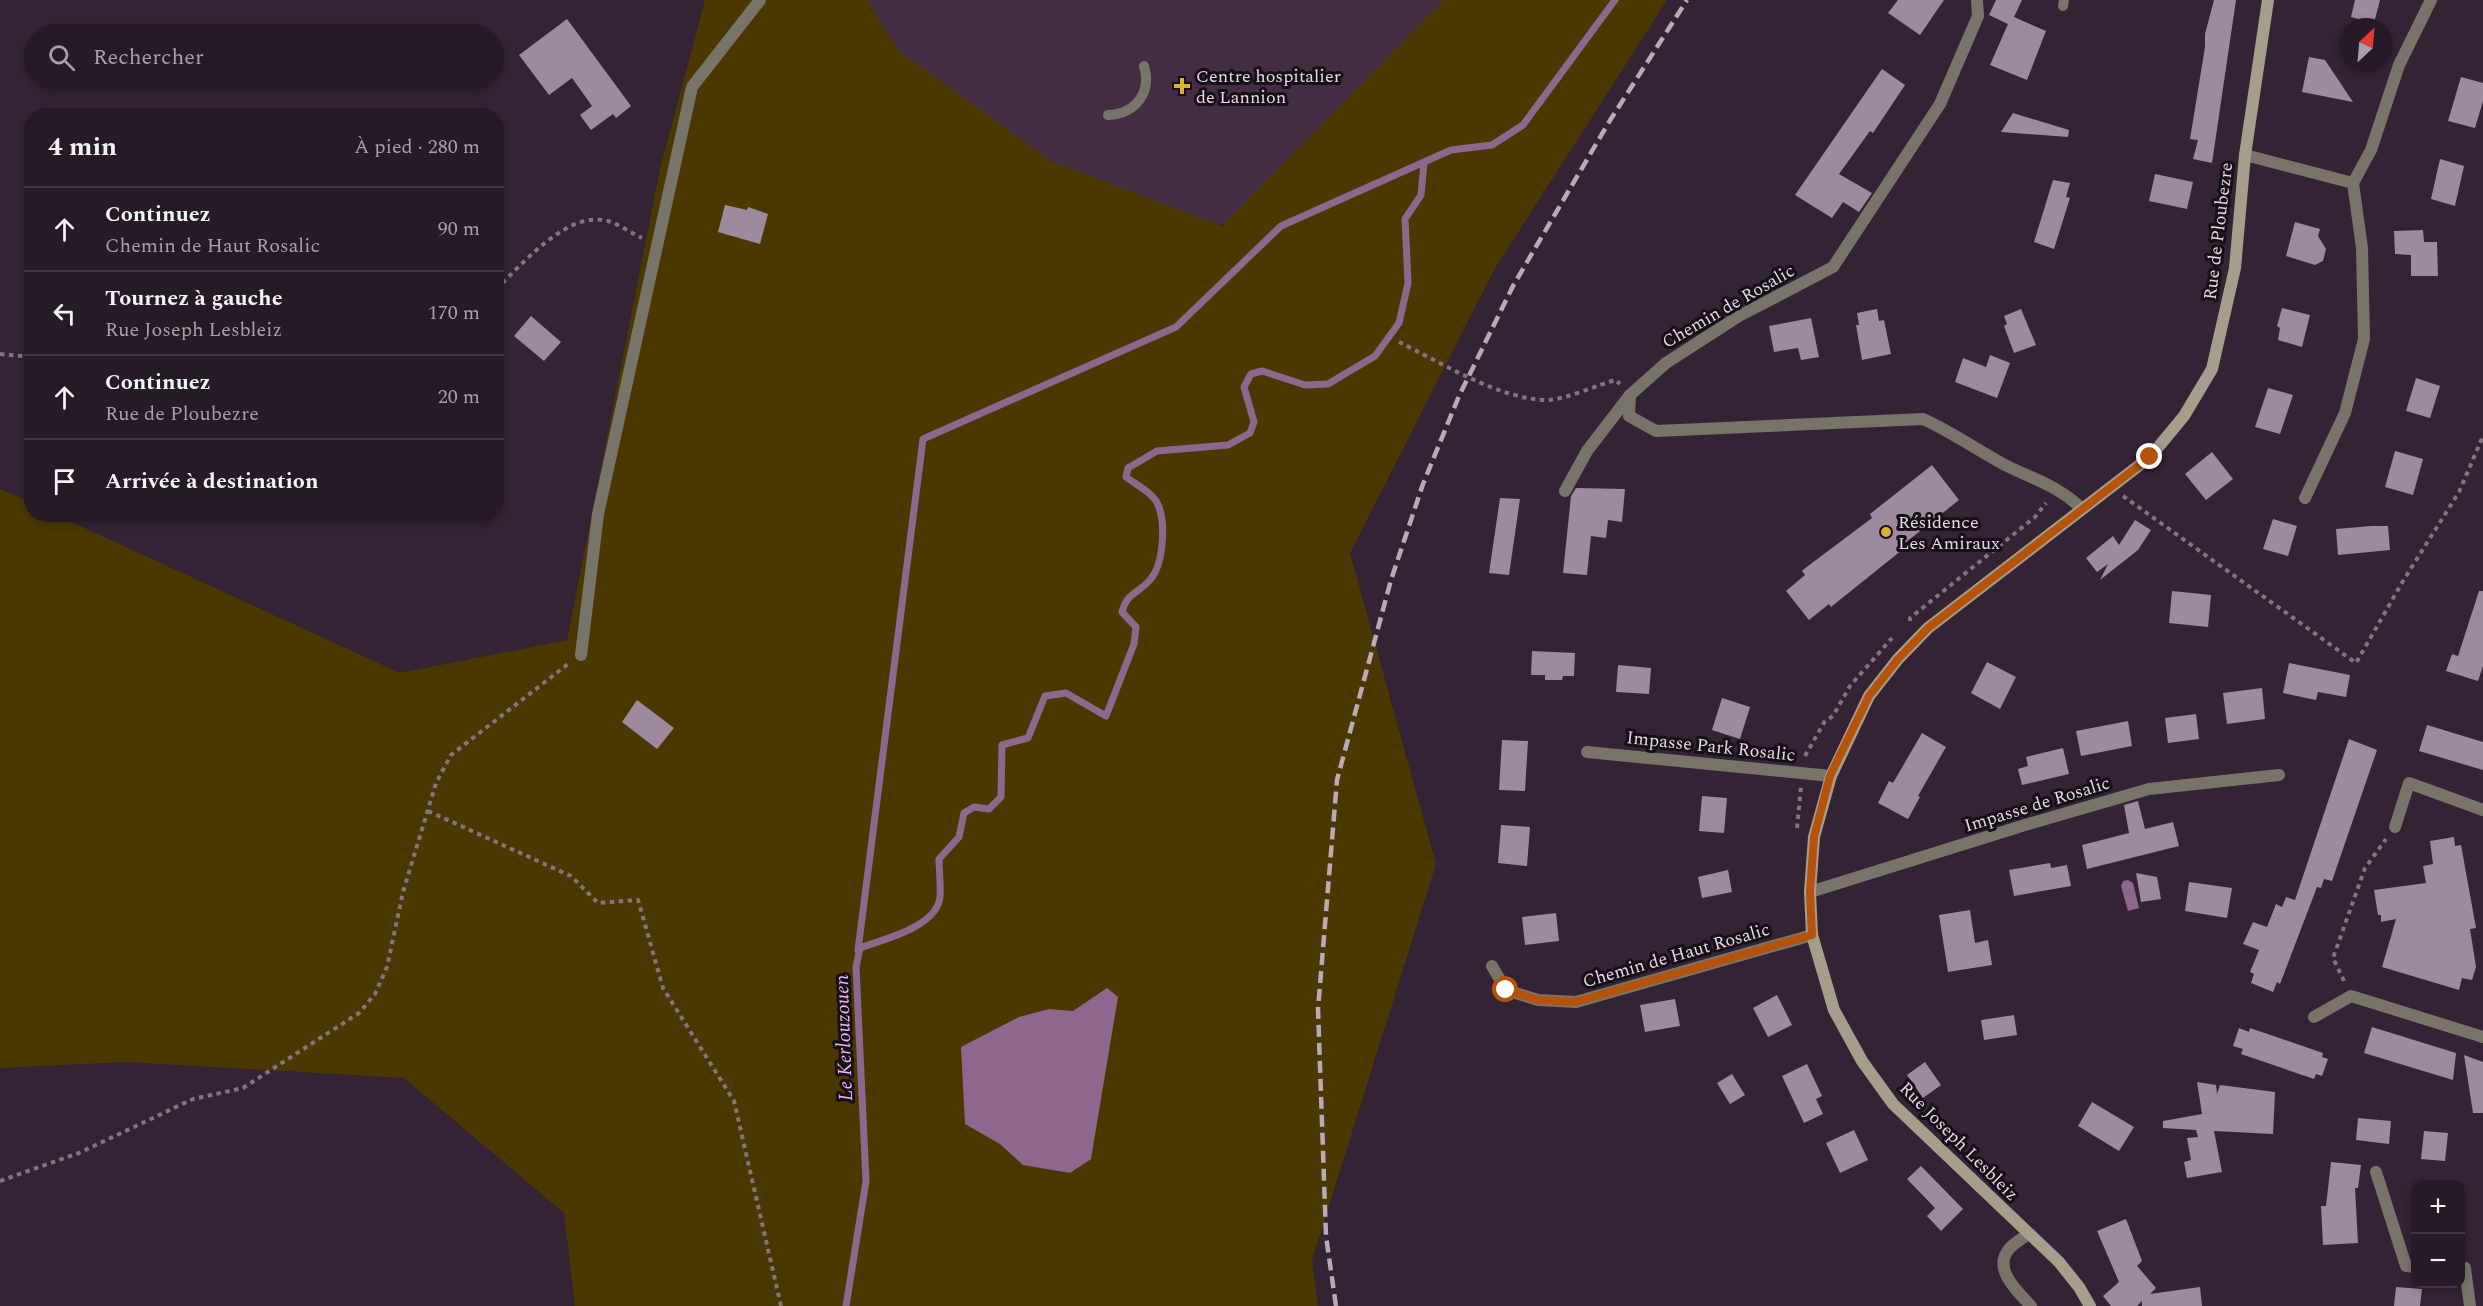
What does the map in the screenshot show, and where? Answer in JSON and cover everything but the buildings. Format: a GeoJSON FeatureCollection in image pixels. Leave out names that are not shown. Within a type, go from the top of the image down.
{"type":"FeatureCollection","features":[{"type":"Feature","properties":{"kind":"main road","name":"Rue de Ploubezre"},"geometry":{"type":"LineString","coordinates":[[2106,490],[2150,457],[2184,416],[2212,369],[2235,268],[2245,155],[2268,0]]}},
{"type":"Feature","properties":{"kind":"main road","name":"Rue Joseph Lesbleiz"},"geometry":{"type":"LineString","coordinates":[[2090,1306],[2079,1287],[2059,1262],[1893,1104],[1862,1061],[1834,1010],[1812,935],[1810,892],[1814,837],[1830,776],[1869,696],[1928,628],[2106,490]]}},
{"type":"Feature","properties":{"kind":"street"},"geometry":{"type":"LineString","coordinates":[[581,654],[598,514],[692,87],[760,0]]}},
{"type":"Feature","properties":{"kind":"street","name":"Chemin de Rosalic"},"geometry":{"type":"LineString","coordinates":[[1565,491],[1587,451],[1630,395],[1666,363],[1739,316],[1833,267],[1940,104],[1978,16],[1977,0]]}},
{"type":"Feature","properties":{"kind":"street"},"geometry":{"type":"LineString","coordinates":[[2305,498],[2344,414],[2364,339],[2362,248],[2353,183],[2371,150],[2399,64],[2431,0]]}},
{"type":"Feature","properties":{"kind":"street"},"geometry":{"type":"LineString","coordinates":[[2245,155],[2353,183]]}},
{"type":"Feature","properties":{"kind":"street"},"geometry":{"type":"LineString","coordinates":[[1630,395],[1629,416],[1656,430],[1923,419],[2004,464],[2057,488],[2082,509]]}},
{"type":"Feature","properties":{"kind":"street","name":"Impasse Park Rosalic"},"geometry":{"type":"LineString","coordinates":[[1587,752],[1830,776]]}},
{"type":"Feature","properties":{"kind":"street","name":"Impasse de Rosalic"},"geometry":{"type":"LineString","coordinates":[[1810,892],[2149,789],[2279,775]]}},
{"type":"Feature","properties":{"kind":"street"},"geometry":{"type":"LineString","coordinates":[[2395,827],[2409,783],[2483,810]]}},
{"type":"Feature","properties":{"kind":"street","name":"Chemin de Haut Rosalic"},"geometry":{"type":"LineString","coordinates":[[1492,966],[1506,990],[1538,1000],[1575,1002],[1812,935]]}},
{"type":"Feature","properties":{"kind":"street"},"geometry":{"type":"LineString","coordinates":[[2314,1017],[2351,996],[2483,1037]]}},
{"type":"Feature","properties":{"kind":"street"},"geometry":{"type":"LineString","coordinates":[[2376,1172],[2406,1266],[2411,1267]]}},
{"type":"Feature","properties":{"kind":"street"},"geometry":{"type":"LineString","coordinates":[[2028,1234],[2008,1250],[2003,1264],[2010,1283],[2031,1306]]}},
{"type":"Feature","properties":{"kind":"street"},"geometry":{"type":"LineString","coordinates":[[2465,1268],[2470,1306]]}},
{"type":"Feature","properties":{"kind":"lane"},"geometry":{"type":"LineString","coordinates":[[1108,115],[1128,111],[1142,97],[1147,78],[1144,66]]}},
{"type":"Feature","properties":{"kind":"path"},"geometry":{"type":"LineString","coordinates":[[504,282],[553,236],[583,221],[607,221],[656,245]]}},
{"type":"Feature","properties":{"kind":"path"},"geometry":{"type":"LineString","coordinates":[[1399,342],[1486,385],[1520,395],[1550,400],[1616,380],[1630,395]]}},
{"type":"Feature","properties":{"kind":"path"},"geometry":{"type":"LineString","coordinates":[[0,354],[24,356]]}},
{"type":"Feature","properties":{"kind":"path"},"geometry":{"type":"LineString","coordinates":[[2106,490],[2356,663],[2403,581],[2460,492],[2483,436]]}},
{"type":"Feature","properties":{"kind":"path"},"geometry":{"type":"LineString","coordinates":[[0,1181],[80,1153],[193,1100],[243,1088],[359,1013],[375,994],[387,967],[403,892],[436,783],[451,755],[581,654]]}},
{"type":"Feature","properties":{"kind":"path"},"geometry":{"type":"LineString","coordinates":[[428,811],[571,876],[598,903],[638,900],[663,988],[734,1101],[781,1306]]}},
{"type":"Feature","properties":{"kind":"path"},"geometry":{"type":"LineString","coordinates":[[2351,996],[2333,958],[2365,868],[2395,827]]}},
{"type":"Feature","properties":{"kind":"shaded area"},"geometry":{"type":"Polygon","coordinates":[[[705,0],[867,0],[898,50],[1051,161],[1222,226],[1444,0],[1667,0],[1494,270],[1350,553],[1436,864],[1312,1260],[1318,1306],[575,1306],[564,1213],[404,1078],[126,1062],[0,1068],[0,489],[24,500],[24,522],[71,522],[400,673],[567,640],[660,169],[705,0]]]}},
{"type":"Feature","properties":{"kind":"shaded area","name":"Centre hospitalier de Lannion"},"geometry":{"type":"Polygon","coordinates":[[[843,0],[1512,0],[1237,218],[1134,257],[860,29],[843,0]]]}},
{"type":"Feature","properties":{"kind":"shaded area"},"geometry":{"type":"Polygon","coordinates":[[[2128,880],[2133,883],[2139,908],[2128,911],[2121,886],[2123,881],[2128,880]]]}},
{"type":"Feature","properties":{"kind":"shaded area"},"geometry":{"type":"Polygon","coordinates":[[[1107,988],[1118,997],[1091,1159],[1070,1173],[1023,1165],[1000,1144],[965,1124],[961,1047],[1019,1017],[1049,1009],[1073,1011],[1107,988]]]}},
{"type":"Feature","properties":{"kind":"waterway"},"geometry":{"type":"LineString","coordinates":[[858,950],[923,439],[1176,327],[1281,226],[1451,150],[1492,145],[1523,125],[1615,0]]}},
{"type":"Feature","properties":{"kind":"waterway","name":"Le Kerlouzouen"},"geometry":{"type":"LineString","coordinates":[[846,1306],[866,1181],[856,967],[860,948],[895,936],[920,924],[937,907],[940,897],[939,859],[959,837],[964,813],[974,807],[989,809],[1001,797],[1002,745],[1028,738],[1045,696],[1066,693],[1106,716],[1134,644],[1136,627],[1122,612],[1124,606],[1154,574],[1161,554],[1162,519],[1156,501],[1126,477],[1128,468],[1157,451],[1228,445],[1250,433],[1254,422],[1244,387],[1251,374],[1262,371],[1305,385],[1328,384],[1375,356],[1399,323],[1408,283],[1405,219],[1421,195],[1424,163]]}},
{"type":"Feature","properties":{"kind":"railway"},"geometry":{"type":"LineString","coordinates":[[1336,1306],[1326,1236],[1318,1009],[1337,780],[1391,580],[1423,484],[1459,396],[1513,286],[1609,122],[1687,0]]}},
{"type":"Feature","properties":{"kind":"place","name":"Centre hospitalier de Lannion"},"geometry":{"type":"Point","coordinates":[1182,86]}},
{"type":"Feature","properties":{"kind":"place","name":"Résidence Les Amiraux"},"geometry":{"type":"Point","coordinates":[1886,532]}},
{"type":"Feature","properties":{"kind":"route"},"geometry":{"type":"LineString","coordinates":[[1506,990],[1538,1000],[1575,1002],[1812,935],[1810,892],[1814,837],[1830,776],[1869,696],[1898,659],[1928,628],[2150,457]]}}]}
